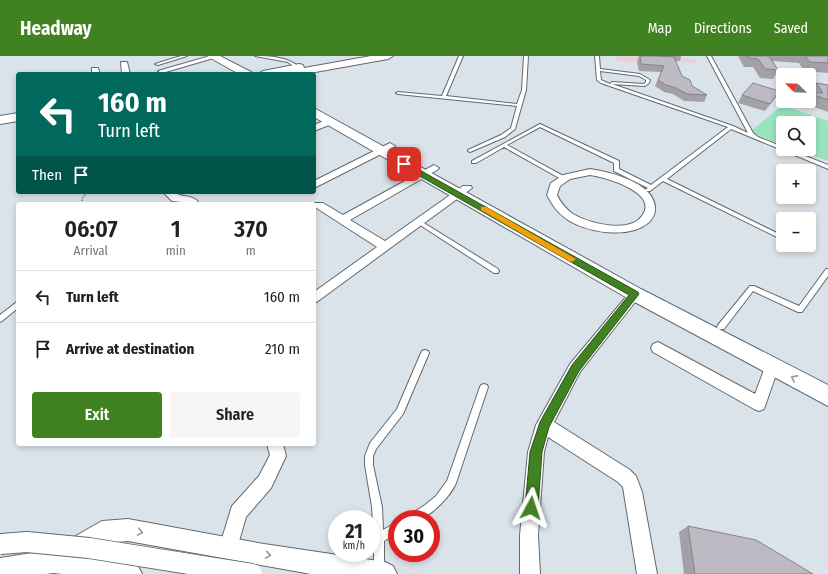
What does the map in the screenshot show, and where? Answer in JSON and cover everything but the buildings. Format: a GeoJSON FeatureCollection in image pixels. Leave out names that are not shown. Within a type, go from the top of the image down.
{"type":"FeatureCollection","features":[{"type":"Feature","properties":{"kind":"main road"},"geometry":{"type":"LineString","coordinates":[[216,56],[244,72]]}},
{"type":"Feature","properties":{"kind":"main road"},"geometry":{"type":"LineString","coordinates":[[216,56],[251,72]]}},
{"type":"Feature","properties":{"kind":"main road"},"geometry":{"type":"LineString","coordinates":[[273,72],[360,56]]}},
{"type":"Feature","properties":{"kind":"main road"},"geometry":{"type":"LineString","coordinates":[[297,72],[388,56]]}},
{"type":"Feature","properties":{"kind":"main road"},"geometry":{"type":"LineString","coordinates":[[316,106],[385,148]]}},
{"type":"Feature","properties":{"kind":"main road"},"geometry":{"type":"LineString","coordinates":[[316,113],[428,171],[635,294],[828,396]]}},
{"type":"Feature","properties":{"kind":"main road"},"geometry":{"type":"LineString","coordinates":[[0,120],[16,117]]}},
{"type":"Feature","properties":{"kind":"main road"},"geometry":{"type":"LineString","coordinates":[[462,191],[828,382]]}},
{"type":"Feature","properties":{"kind":"street"},"geometry":{"type":"LineString","coordinates":[[162,71],[216,56]]}},
{"type":"Feature","properties":{"kind":"street"},"geometry":{"type":"LineString","coordinates":[[124,64],[126,72]]}},
{"type":"Feature","properties":{"kind":"street"},"geometry":{"type":"LineString","coordinates":[[316,127],[331,121]]}},
{"type":"Feature","properties":{"kind":"street"},"geometry":{"type":"LineString","coordinates":[[316,184],[385,148]]}},
{"type":"Feature","properties":{"kind":"street"},"geometry":{"type":"LineString","coordinates":[[342,220],[428,171]]}},
{"type":"Feature","properties":{"kind":"street"},"geometry":{"type":"LineString","coordinates":[[590,172],[608,174],[624,181],[643,194],[648,200],[650,211],[644,221],[631,228],[613,230],[592,227],[574,220],[560,210],[553,198],[553,188],[564,178],[574,174],[590,172]]}},
{"type":"Feature","properties":{"kind":"street"},"geometry":{"type":"LineString","coordinates":[[316,295],[462,191]]}},
{"type":"Feature","properties":{"kind":"street"},"geometry":{"type":"LineString","coordinates":[[170,194],[176,199],[188,199],[192,202]]}},
{"type":"Feature","properties":{"kind":"street"},"geometry":{"type":"LineString","coordinates":[[319,205],[384,246]]}},
{"type":"Feature","properties":{"kind":"street"},"geometry":{"type":"LineString","coordinates":[[530,574],[529,535],[536,452],[544,425],[575,368],[635,294]]}},
{"type":"Feature","properties":{"kind":"street"},"geometry":{"type":"LineString","coordinates":[[658,348],[759,404],[772,366]]}},
{"type":"Feature","properties":{"kind":"street"},"geometry":{"type":"LineString","coordinates":[[544,425],[624,476],[630,482],[640,527],[647,574]]}},
{"type":"Feature","properties":{"kind":"street"},"geometry":{"type":"LineString","coordinates":[[228,548],[238,512],[265,482],[278,456],[276,446]]}},
{"type":"Feature","properties":{"kind":"street"},"geometry":{"type":"LineString","coordinates":[[54,561],[102,532],[128,530],[382,574]]}},
{"type":"Feature","properties":{"kind":"street"},"geometry":{"type":"LineString","coordinates":[[0,544],[28,542],[89,548],[252,574]]}},
{"type":"Feature","properties":{"kind":"street"},"geometry":{"type":"LineString","coordinates":[[0,570],[54,561],[130,574]]}},
{"type":"Feature","properties":{"kind":"lane"},"geometry":{"type":"LineString","coordinates":[[157,64],[185,56]]}},
{"type":"Feature","properties":{"kind":"lane"},"geometry":{"type":"LineString","coordinates":[[257,56],[289,61],[297,67]]}},
{"type":"Feature","properties":{"kind":"lane"},"geometry":{"type":"LineString","coordinates":[[443,98],[461,56]]}},
{"type":"Feature","properties":{"kind":"lane"},"geometry":{"type":"LineString","coordinates":[[470,151],[503,136],[513,129],[524,90],[526,56]]}},
{"type":"Feature","properties":{"kind":"lane"},"geometry":{"type":"LineString","coordinates":[[597,56],[598,70],[600,80],[602,82],[731,127],[776,146]]}},
{"type":"Feature","properties":{"kind":"lane"},"geometry":{"type":"LineString","coordinates":[[709,56],[751,134],[756,138]]}},
{"type":"Feature","properties":{"kind":"lane"},"geometry":{"type":"LineString","coordinates":[[598,70],[640,75],[648,80],[647,84],[640,85],[602,82]]}},
{"type":"Feature","properties":{"kind":"lane"},"geometry":{"type":"LineString","coordinates":[[398,92],[519,105]]}},
{"type":"Feature","properties":{"kind":"lane"},"geometry":{"type":"LineString","coordinates":[[474,162],[540,125],[617,162],[616,170],[651,187]]}},
{"type":"Feature","properties":{"kind":"lane"},"geometry":{"type":"LineString","coordinates":[[643,194],[731,127]]}},
{"type":"Feature","properties":{"kind":"lane"},"geometry":{"type":"LineString","coordinates":[[503,145],[564,178]]}},
{"type":"Feature","properties":{"kind":"lane"},"geometry":{"type":"LineString","coordinates":[[800,156],[828,167]]}},
{"type":"Feature","properties":{"kind":"lane"},"geometry":{"type":"LineString","coordinates":[[663,179],[776,235]]}},
{"type":"Feature","properties":{"kind":"lane"},"geometry":{"type":"LineString","coordinates":[[419,222],[496,271]]}},
{"type":"Feature","properties":{"kind":"lane"},"geometry":{"type":"LineString","coordinates":[[721,327],[752,288],[800,310],[828,271]]}},
{"type":"Feature","properties":{"kind":"lane"},"geometry":{"type":"LineString","coordinates":[[0,319],[16,306]]}},
{"type":"Feature","properties":{"kind":"lane"},"geometry":{"type":"LineString","coordinates":[[377,510],[368,465],[369,456],[373,446],[400,411],[425,353]]}},
{"type":"Feature","properties":{"kind":"lane"},"geometry":{"type":"LineString","coordinates":[[426,510],[433,506],[445,494],[451,483],[484,387]]}},
{"type":"Feature","properties":{"kind":"lane"},"geometry":{"type":"LineString","coordinates":[[380,550],[382,574]]}},
{"type":"Feature","properties":{"kind":"shaded area"},"geometry":{"type":"Polygon","coordinates":[[[615,56],[677,56],[679,58],[697,60],[697,63],[671,62],[676,74],[639,71],[637,63],[616,61],[615,56]]]}},
{"type":"Feature","properties":{"kind":"green space"},"geometry":{"type":"Polygon","coordinates":[[[778,108],[791,108],[814,116],[776,116],[776,142],[750,132],[778,108]]]}},
{"type":"Feature","properties":{"kind":"green space"},"geometry":{"type":"Polygon","coordinates":[[[816,117],[828,121],[828,161],[814,156],[816,156],[816,117]]]}},
{"type":"Feature","properties":{"kind":"slow traffic"},"geometry":{"type":"LineString","coordinates":[[483,209],[572,259]]}},
{"type":"Feature","properties":{"kind":"route"},"geometry":{"type":"LineString","coordinates":[[404,164],[635,294],[575,368],[544,425],[536,452],[531,508]]}}]}
